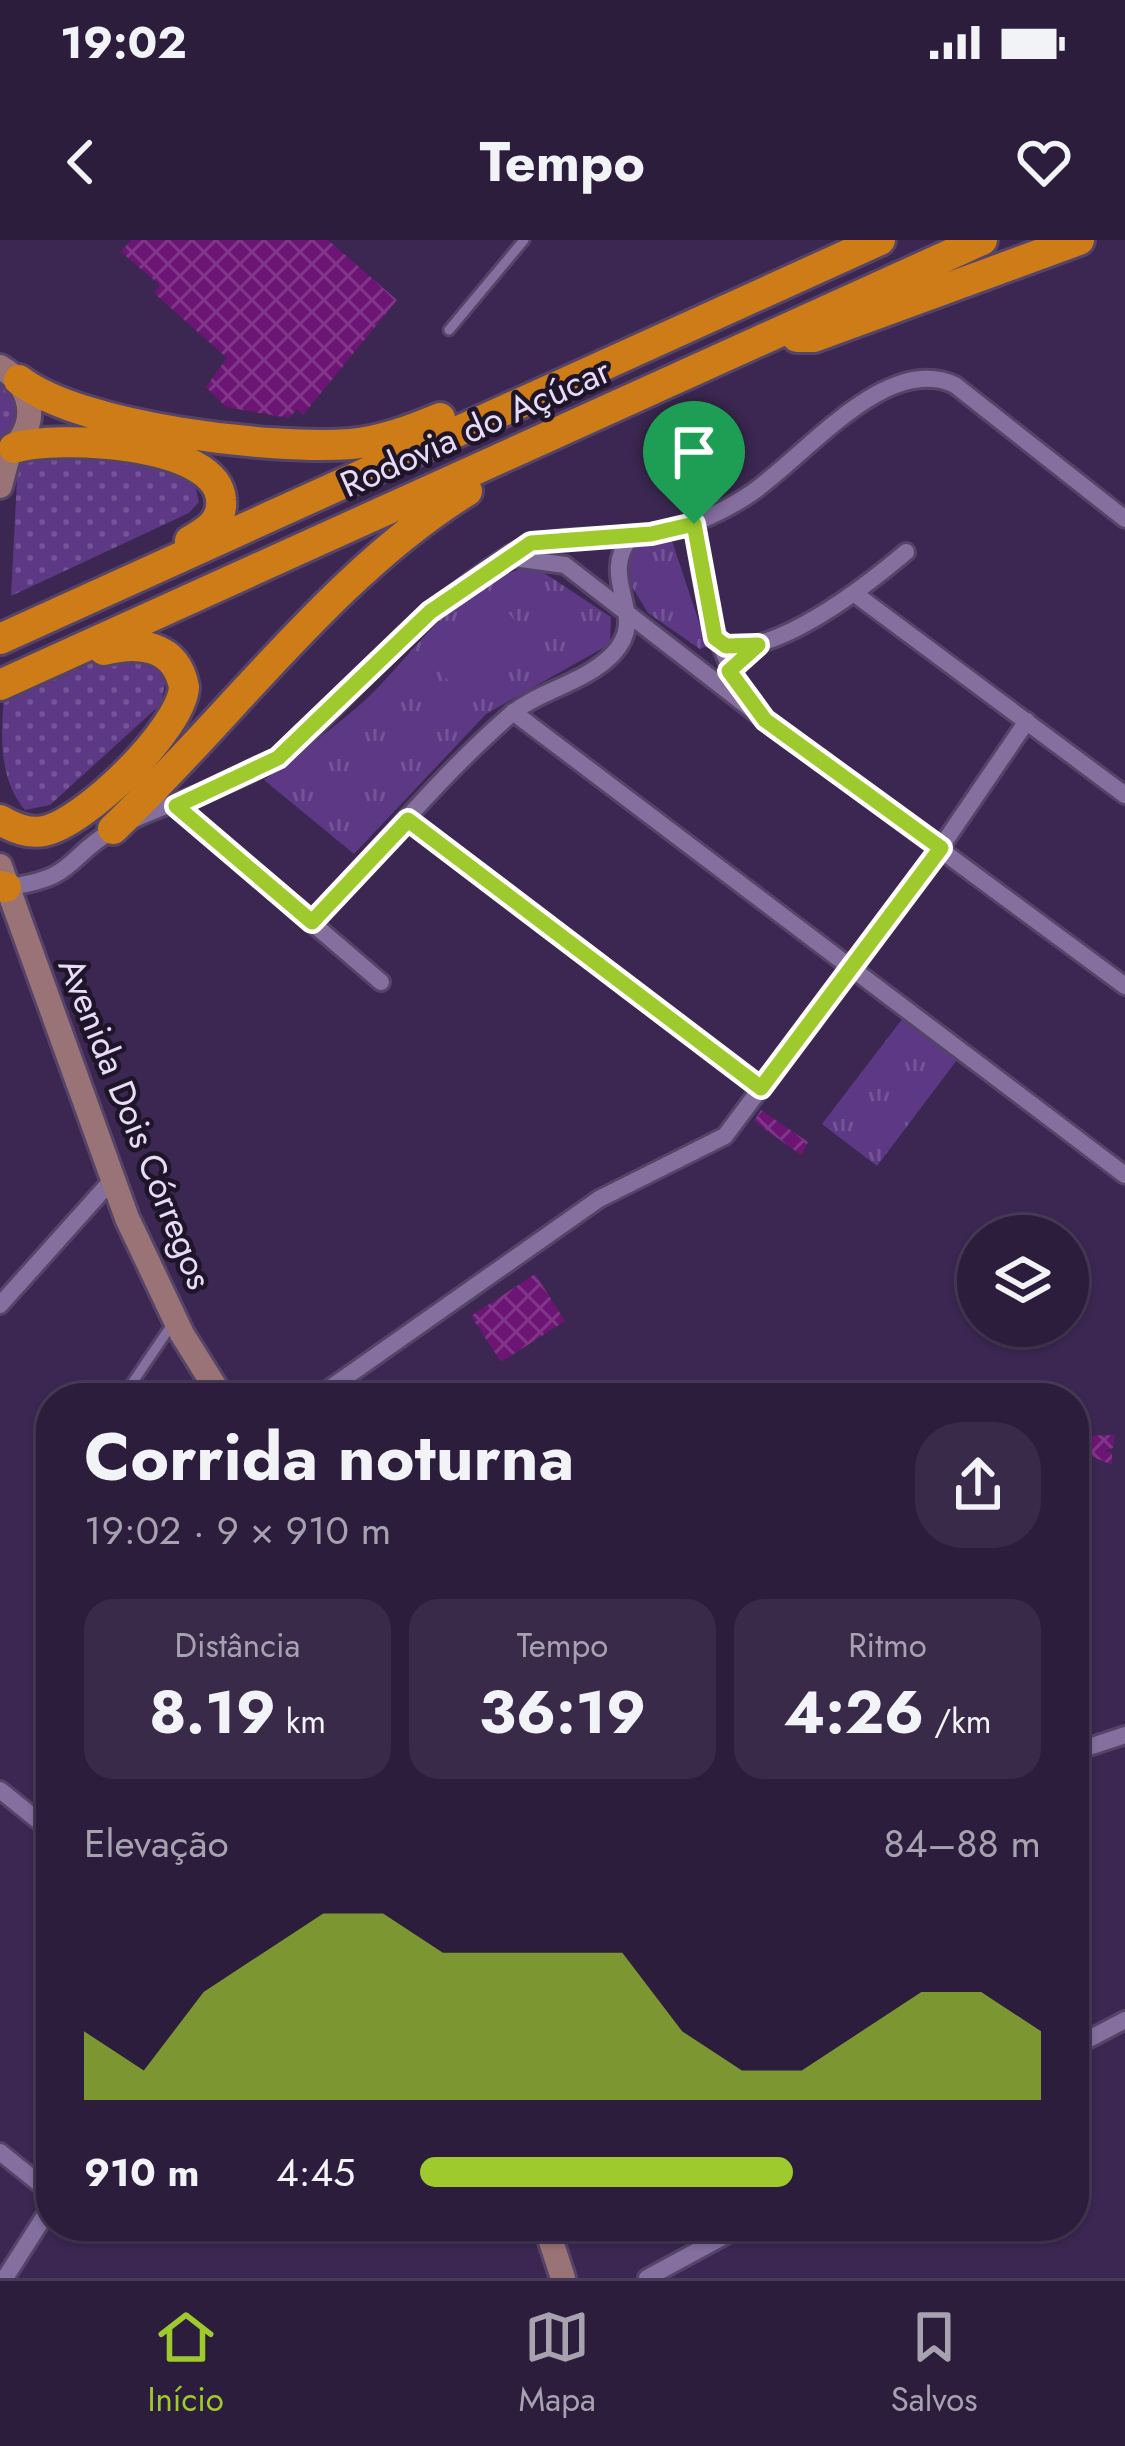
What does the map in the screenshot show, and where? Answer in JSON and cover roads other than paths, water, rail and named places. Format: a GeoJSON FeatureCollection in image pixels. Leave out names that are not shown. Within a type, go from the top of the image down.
{"type":"FeatureCollection","features":[{"type":"Feature","properties":{"kind":"highway"},"geometry":{"type":"LineString","coordinates":[[754,298],[776,268],[832,240]]}},
{"type":"Feature","properties":{"kind":"highway","name":"Rodovia do Açúcar"},"geometry":{"type":"LineString","coordinates":[[0,639],[880,240]]}},
{"type":"Feature","properties":{"kind":"highway","name":"Rodovia do Açúcar"},"geometry":{"type":"LineString","coordinates":[[0,685],[982,240]]}},
{"type":"Feature","properties":{"kind":"highway"},"geometry":{"type":"LineString","coordinates":[[766,337],[814,337],[1079,240]]}},
{"type":"Feature","properties":{"kind":"highway"},"geometry":{"type":"LineString","coordinates":[[7,369],[71,408],[220,436],[350,444],[406,432],[621,356]]}},
{"type":"Feature","properties":{"kind":"highway"},"geometry":{"type":"LineString","coordinates":[[113,829],[401,536],[588,419]]}},
{"type":"Feature","properties":{"kind":"highway"},"geometry":{"type":"LineString","coordinates":[[8,452],[59,440],[178,457],[206,470],[220,491],[220,514],[210,529],[83,602]]}},
{"type":"Feature","properties":{"kind":"highway"},"geometry":{"type":"LineString","coordinates":[[0,820],[36,832],[62,825],[114,782],[171,725],[181,707],[184,687],[177,666],[150,646],[115,647],[52,662]]}},
{"type":"Feature","properties":{"kind":"street"},"geometry":{"type":"LineString","coordinates":[[0,486],[8,452],[30,416],[7,369]]}},
{"type":"Feature","properties":{"kind":"street"},"geometry":{"type":"LineString","coordinates":[[2,880],[40,884],[74,866],[113,829],[176,806],[278,758],[430,612],[506,556],[531,543],[631,536],[694,524],[749,494],[880,391],[906,377],[935,376],[955,386],[1125,519]]}},
{"type":"Feature","properties":{"kind":"street"},"geometry":{"type":"LineString","coordinates":[[694,524],[715,638],[729,671],[765,720]]}},
{"type":"Feature","properties":{"kind":"street"},"geometry":{"type":"LineString","coordinates":[[312,922],[513,712],[615,653],[631,613],[616,568],[619,551],[631,536]]}},
{"type":"Feature","properties":{"kind":"street"},"geometry":{"type":"LineString","coordinates":[[729,671],[758,645],[855,594],[907,552]]}},
{"type":"Feature","properties":{"kind":"street"},"geometry":{"type":"LineString","coordinates":[[506,556],[565,565],[765,720],[1125,986]]}},
{"type":"Feature","properties":{"kind":"street"},"geometry":{"type":"LineString","coordinates":[[855,594],[1125,795]]}},
{"type":"Feature","properties":{"kind":"street"},"geometry":{"type":"LineString","coordinates":[[715,638],[726,646],[758,645]]}},
{"type":"Feature","properties":{"kind":"street"},"geometry":{"type":"LineString","coordinates":[[688,661],[729,671]]}},
{"type":"Feature","properties":{"kind":"street"},"geometry":{"type":"LineString","coordinates":[[513,712],[1125,1175]]}},
{"type":"Feature","properties":{"kind":"street"},"geometry":{"type":"LineString","coordinates":[[337,1383],[598,1199],[725,1136],[941,848],[1027,721]]}},
{"type":"Feature","properties":{"kind":"street"},"geometry":{"type":"LineString","coordinates":[[176,806],[381,982]]}},
{"type":"Feature","properties":{"kind":"street"},"geometry":{"type":"LineString","coordinates":[[408,820],[761,1088]]}},
{"type":"Feature","properties":{"kind":"street","name":"Avenida Dois Córregos"},"geometry":{"type":"LineString","coordinates":[[2,880],[112,1180],[175,1320],[213,1383]]}},
{"type":"Feature","properties":{"kind":"street"},"geometry":{"type":"LineString","coordinates":[[0,1305],[112,1180]]}},
{"type":"Feature","properties":{"kind":"street"},"geometry":{"type":"LineString","coordinates":[[1089,1747],[1125,1735]]}},
{"type":"Feature","properties":{"kind":"street"},"geometry":{"type":"LineString","coordinates":[[0,1790],[36,1819]]}},
{"type":"Feature","properties":{"kind":"street"},"geometry":{"type":"LineString","coordinates":[[1089,2039],[1125,2020]]}},
{"type":"Feature","properties":{"kind":"street"},"geometry":{"type":"LineString","coordinates":[[0,2152],[36,2181]]}},
{"type":"Feature","properties":{"kind":"street"},"geometry":{"type":"LineString","coordinates":[[5,2278],[36,2229]]}},
{"type":"Feature","properties":{"kind":"street"},"geometry":{"type":"LineString","coordinates":[[551,2241],[563,2278]]}},
{"type":"Feature","properties":{"kind":"street"},"geometry":{"type":"LineString","coordinates":[[647,2278],[715,2241]]}},
{"type":"Feature","properties":{"kind":"lane"},"geometry":{"type":"LineString","coordinates":[[449,330],[524,240]]}},
{"type":"Feature","properties":{"kind":"lane"},"geometry":{"type":"LineString","coordinates":[[132,1383],[175,1320]]}}]}
